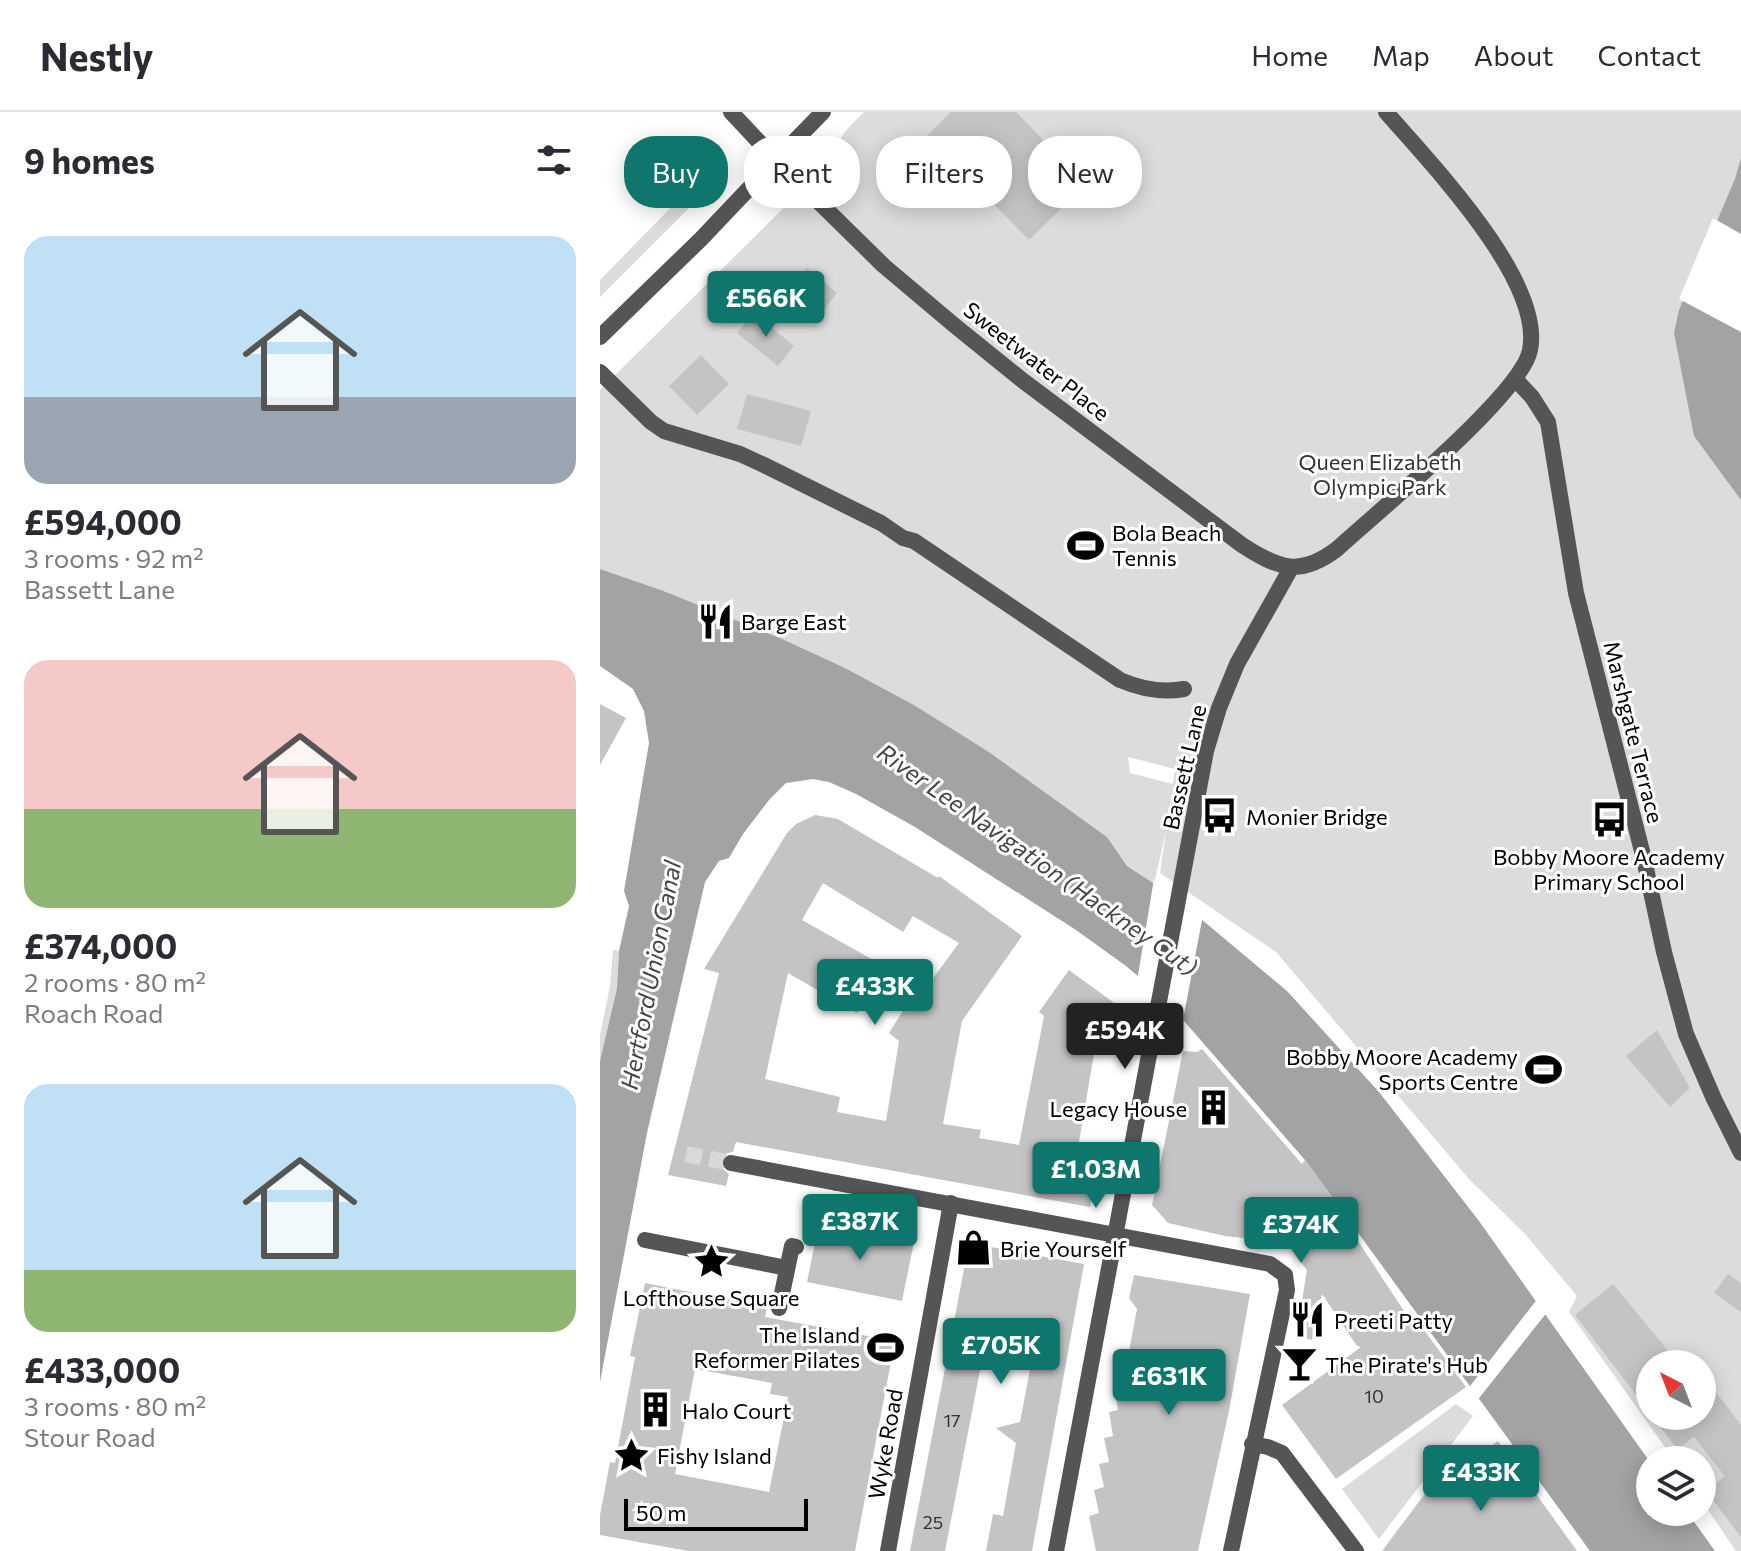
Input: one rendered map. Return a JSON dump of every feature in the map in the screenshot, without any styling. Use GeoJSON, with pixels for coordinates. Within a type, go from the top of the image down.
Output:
{"type":"FeatureCollection","features":[{"type":"Feature","properties":{"kind":"street","name":"Sweetwater Place"},"geometry":{"type":"LineString","coordinates":[[731,112],[754,136]]}},
{"type":"Feature","properties":{"kind":"street"},"geometry":{"type":"LineString","coordinates":[[800,136],[823,112]]}},
{"type":"Feature","properties":{"kind":"street"},"geometry":{"type":"LineString","coordinates":[[1291,568],[1316,563],[1337,549],[1482,416],[1516,380],[1531,348],[1526,312],[1512,275],[1482,224],[1386,112]]}},
{"type":"Feature","properties":{"kind":"street"},"geometry":{"type":"LineString","coordinates":[[600,337],[744,192]]}},
{"type":"Feature","properties":{"kind":"street","name":"Sweetwater Place"},"geometry":{"type":"LineString","coordinates":[[826,208],[901,281],[1022,380],[1242,545],[1270,562],[1291,568]]}},
{"type":"Feature","properties":{"kind":"street"},"geometry":{"type":"LineString","coordinates":[[600,372],[656,426],[764,465],[914,541],[1120,680],[1156,691],[1184,689]]}},
{"type":"Feature","properties":{"kind":"street","name":"Marshgate Terrace"},"geometry":{"type":"LineString","coordinates":[[1516,380],[1532,397],[1548,422],[1576,593],[1686,1034],[1741,1153]]}},
{"type":"Feature","properties":{"kind":"street","name":"Bassett Lane"},"geometry":{"type":"LineString","coordinates":[[1056,1551],[1206,751],[1237,664],[1291,568]]}},
{"type":"Feature","properties":{"kind":"street"},"geometry":{"type":"LineString","coordinates":[[731,1163],[1270,1264],[1285,1275],[1287,1290],[1231,1551]]}},
{"type":"Feature","properties":{"kind":"street","name":"Wyke Road"},"geometry":{"type":"LineString","coordinates":[[888,1551],[951,1203]]}},
{"type":"Feature","properties":{"kind":"street"},"geometry":{"type":"LineString","coordinates":[[645,1240],[787,1268]]}},
{"type":"Feature","properties":{"kind":"street"},"geometry":{"type":"LineString","coordinates":[[779,1308],[792,1246],[796,1247]]}},
{"type":"Feature","properties":{"kind":"street"},"geometry":{"type":"LineString","coordinates":[[1252,1444],[1282,1453],[1356,1551]]}},
{"type":"Feature","properties":{"kind":"green space","name":"Queen Elizabeth Olympic Park"},"geometry":{"type":"Polygon","coordinates":[[[864,112],[1741,112],[1741,1551],[1736,1551],[1716,1522],[1716,1446],[1664,1446],[1653,1430],[1716,1430],[1716,1350],[1636,1350],[1636,1406],[1569,1312],[1577,1296],[1525,1234],[1469,1179],[1276,952],[1160,873],[1166,831],[1154,884],[1127,866],[1107,837],[989,752],[914,705],[845,668],[661,590],[600,569],[600,390],[784,208],[860,208],[860,136],[842,136],[864,112]],[[1128,757],[1130,773],[1173,784],[1175,769],[1128,757]]]}},
{"type":"Feature","properties":{"kind":"green space"},"geometry":{"type":"Polygon","coordinates":[[[670,208],[689,208],[600,297],[600,280],[670,208]]]}},
{"type":"Feature","properties":{"kind":"green space"},"geometry":{"type":"Polygon","coordinates":[[[613,950],[619,951],[617,988],[600,1061],[600,1035],[610,986],[613,950]]]}},
{"type":"Feature","properties":{"kind":"green space"},"geometry":{"type":"Polygon","coordinates":[[[1456,1404],[1473,1416],[1379,1539],[1342,1489],[1456,1404]]]}},
{"type":"Feature","properties":{"kind":"water"},"geometry":{"type":"Polygon","coordinates":[[[1741,158],[1741,500],[1694,436],[1674,333],[1679,310],[1741,158]]]}},
{"type":"Feature","properties":{"kind":"water"},"geometry":{"type":"Polygon","coordinates":[[[600,569],[661,590],[845,668],[914,705],[989,752],[1107,837],[1127,866],[1176,898],[1287,991],[1379,1092],[1479,1221],[1639,1446],[1636,1446],[1636,1526],[1697,1526],[1715,1551],[1590,1551],[1305,1160],[1164,998],[1076,930],[915,827],[856,794],[829,782],[813,779],[786,783],[743,834],[729,858],[719,861],[705,882],[647,1133],[600,1382],[600,1061],[617,988],[619,951],[629,906],[624,891],[649,743],[644,711],[633,689],[600,666],[600,569]]]}},
{"type":"Feature","properties":{"kind":"pier"},"geometry":{"type":"Polygon","coordinates":[[[1713,218],[1741,234],[1741,332],[1679,299],[1713,218]]]}},
{"type":"Feature","properties":{"kind":"pier"},"geometry":{"type":"Polygon","coordinates":[[[1154,879],[1203,915],[1182,1025],[1161,1001],[1137,981],[1154,879]]]}},
{"type":"Feature","properties":{"kind":"pier"},"geometry":{"type":"Polygon","coordinates":[[[1538,1298],[1548,1311],[1476,1402],[1467,1390],[1538,1298]]]}},
{"type":"Feature","properties":{"kind":"building"},"geometry":{"type":"Polygon","coordinates":[[[951,112],[1016,112],[1039,136],[1028,136],[1028,208],[1062,208],[1029,240],[998,208],[1012,208],[1012,136],[927,136],[951,112]]]}},
{"type":"Feature","properties":{"kind":"building"},"geometry":{"type":"Polygon","coordinates":[[[807,268],[837,293],[821,313],[790,289],[807,268]]]}},
{"type":"Feature","properties":{"kind":"building"},"geometry":{"type":"Polygon","coordinates":[[[754,313],[794,346],[778,366],[737,333],[754,313]]]}},
{"type":"Feature","properties":{"kind":"building"},"geometry":{"type":"Polygon","coordinates":[[[701,355],[729,384],[697,415],[669,386],[701,355]]]}},
{"type":"Feature","properties":{"kind":"building"},"geometry":{"type":"Polygon","coordinates":[[[747,394],[811,411],[801,446],[737,429],[747,394]]]}},
{"type":"Feature","properties":{"kind":"building"},"geometry":{"type":"Polygon","coordinates":[[[600,704],[626,718],[600,765],[600,704]]]}},
{"type":"Feature","properties":{"kind":"building"},"geometry":{"type":"Polygon","coordinates":[[[815,815],[838,819],[939,876],[1022,936],[962,1021],[943,1124],[981,1130],[979,1138],[1019,1145],[1044,1016],[1039,1012],[1069,970],[1117,1005],[1110,1050],[1095,1048],[1072,1183],[1100,1158],[1090,1207],[736,1142],[733,1152],[720,1160],[721,1167],[729,1174],[726,1186],[668,1175],[719,973],[704,969],[787,833],[796,824],[815,815]],[[823,883],[802,920],[884,966],[857,1013],[788,973],[765,1079],[840,1097],[837,1112],[886,1121],[899,1041],[889,1033],[909,1001],[914,1004],[959,943],[913,916],[903,932],[823,883]]]}},
{"type":"Feature","properties":{"kind":"building"},"geometry":{"type":"Polygon","coordinates":[[[1657,1030],[1690,1088],[1670,1107],[1626,1056],[1657,1030]]]}},
{"type":"Feature","properties":{"kind":"building"},"geometry":{"type":"Polygon","coordinates":[[[1202,1049],[1302,1164],[1305,1160],[1358,1232],[1354,1235],[1406,1314],[1410,1311],[1466,1387],[1336,1479],[1282,1405],[1361,1347],[1357,1346],[1322,1294],[1314,1340],[1296,1337],[1307,1270],[1285,1242],[1225,1236],[1168,1223],[1152,1205],[1183,1051],[1197,1052],[1202,1049]]]}},
{"type":"Feature","properties":{"kind":"building"},"geometry":{"type":"Polygon","coordinates":[[[819,1223],[914,1242],[902,1301],[807,1282],[819,1223]]]}},
{"type":"Feature","properties":{"kind":"building"},"geometry":{"type":"Polygon","coordinates":[[[969,1243],[1084,1264],[1032,1551],[986,1551],[993,1514],[1003,1516],[1016,1443],[996,1428],[1020,1422],[1031,1364],[983,1355],[945,1551],[910,1551],[969,1243]]]}},
{"type":"Feature","properties":{"kind":"building"},"geometry":{"type":"Polygon","coordinates":[[[1728,1274],[1741,1283],[1741,1312],[1714,1293],[1728,1274]]]}},
{"type":"Feature","properties":{"kind":"building"},"geometry":{"type":"Polygon","coordinates":[[[1134,1275],[1250,1294],[1229,1411],[1198,1551],[1096,1551],[1089,1516],[1099,1513],[1094,1490],[1104,1487],[1099,1464],[1109,1462],[1104,1438],[1113,1436],[1109,1412],[1118,1410],[1114,1386],[1123,1384],[1137,1309],[1129,1298],[1134,1275]]]}},
{"type":"Feature","properties":{"kind":"building"},"geometry":{"type":"Polygon","coordinates":[[[645,1283],[767,1307],[765,1317],[895,1341],[855,1551],[688,1551],[600,1535],[600,1515],[610,1462],[615,1463],[635,1357],[630,1356],[645,1283]],[[695,1369],[675,1474],[769,1492],[788,1397],[770,1394],[772,1383],[695,1369]]]}},
{"type":"Feature","properties":{"kind":"building"},"geometry":{"type":"Polygon","coordinates":[[[1613,1284],[1667,1350],[1636,1350],[1636,1395],[1575,1315],[1613,1284]]]}},
{"type":"Feature","properties":{"kind":"building"},"geometry":{"type":"Polygon","coordinates":[[[1716,1392],[1741,1425],[1741,1537],[1716,1504],[1716,1483],[1725,1476],[1716,1465],[1716,1446],[1701,1446],[1694,1437],[1681,1446],[1675,1446],[1663,1430],[1716,1430],[1716,1392]]]}},
{"type":"Feature","properties":{"kind":"building"},"geometry":{"type":"Polygon","coordinates":[[[1498,1441],[1577,1551],[1382,1551],[1427,1491],[1498,1441]]]}},
{"type":"Feature","properties":{"kind":"tunnel"},"geometry":{"type":"LineString","coordinates":[[686,1154],[731,1163]]}},
{"type":"Feature","properties":{"kind":"place","name":"Bola Beach Tennis"},"geometry":{"type":"Point","coordinates":[1086,545]}},
{"type":"Feature","properties":{"kind":"place","name":"Barge East"},"geometry":{"type":"Point","coordinates":[715,621]}},
{"type":"Feature","properties":{"kind":"place","name":"Monier Bridge"},"geometry":{"type":"Point","coordinates":[1220,816]}},
{"type":"Feature","properties":{"kind":"place","name":"Bobby Moore Academy Primary School"},"geometry":{"type":"Point","coordinates":[1609,820]}},
{"type":"Feature","properties":{"kind":"place","name":"Bobby Moore Academy Sports Centre"},"geometry":{"type":"Point","coordinates":[1544,1069]}},
{"type":"Feature","properties":{"kind":"place","name":"Legacy House"},"geometry":{"type":"Point","coordinates":[1213,1108]}},
{"type":"Feature","properties":{"kind":"place","name":"Brie Yourself"},"geometry":{"type":"Point","coordinates":[974,1248]}},
{"type":"Feature","properties":{"kind":"place","name":"Lofthouse Square"},"geometry":{"type":"Point","coordinates":[711,1261]}},
{"type":"Feature","properties":{"kind":"place","name":"Preeti Patty"},"geometry":{"type":"Point","coordinates":[1308,1320]}},
{"type":"Feature","properties":{"kind":"place","name":"The Island Reformer Pilates"},"geometry":{"type":"Point","coordinates":[886,1347]}},
{"type":"Feature","properties":{"kind":"place","name":"The Pirate's Hub"},"geometry":{"type":"Point","coordinates":[1299,1364]}},
{"type":"Feature","properties":{"kind":"place","name":"Halo Court"},"geometry":{"type":"Point","coordinates":[656,1410]}},
{"type":"Feature","properties":{"kind":"place","name":"Fishy Island"},"geometry":{"type":"Point","coordinates":[631,1455]}},
{"type":"Feature","properties":{"kind":"water label","name":"River Lee Navigation (Hackney Cut)"},"geometry":{"type":"Point","coordinates":[1038,859]}},
{"type":"Feature","properties":{"kind":"water label","name":"Hertford Union Canal"},"geometry":{"type":"Point","coordinates":[650,975]}}]}
